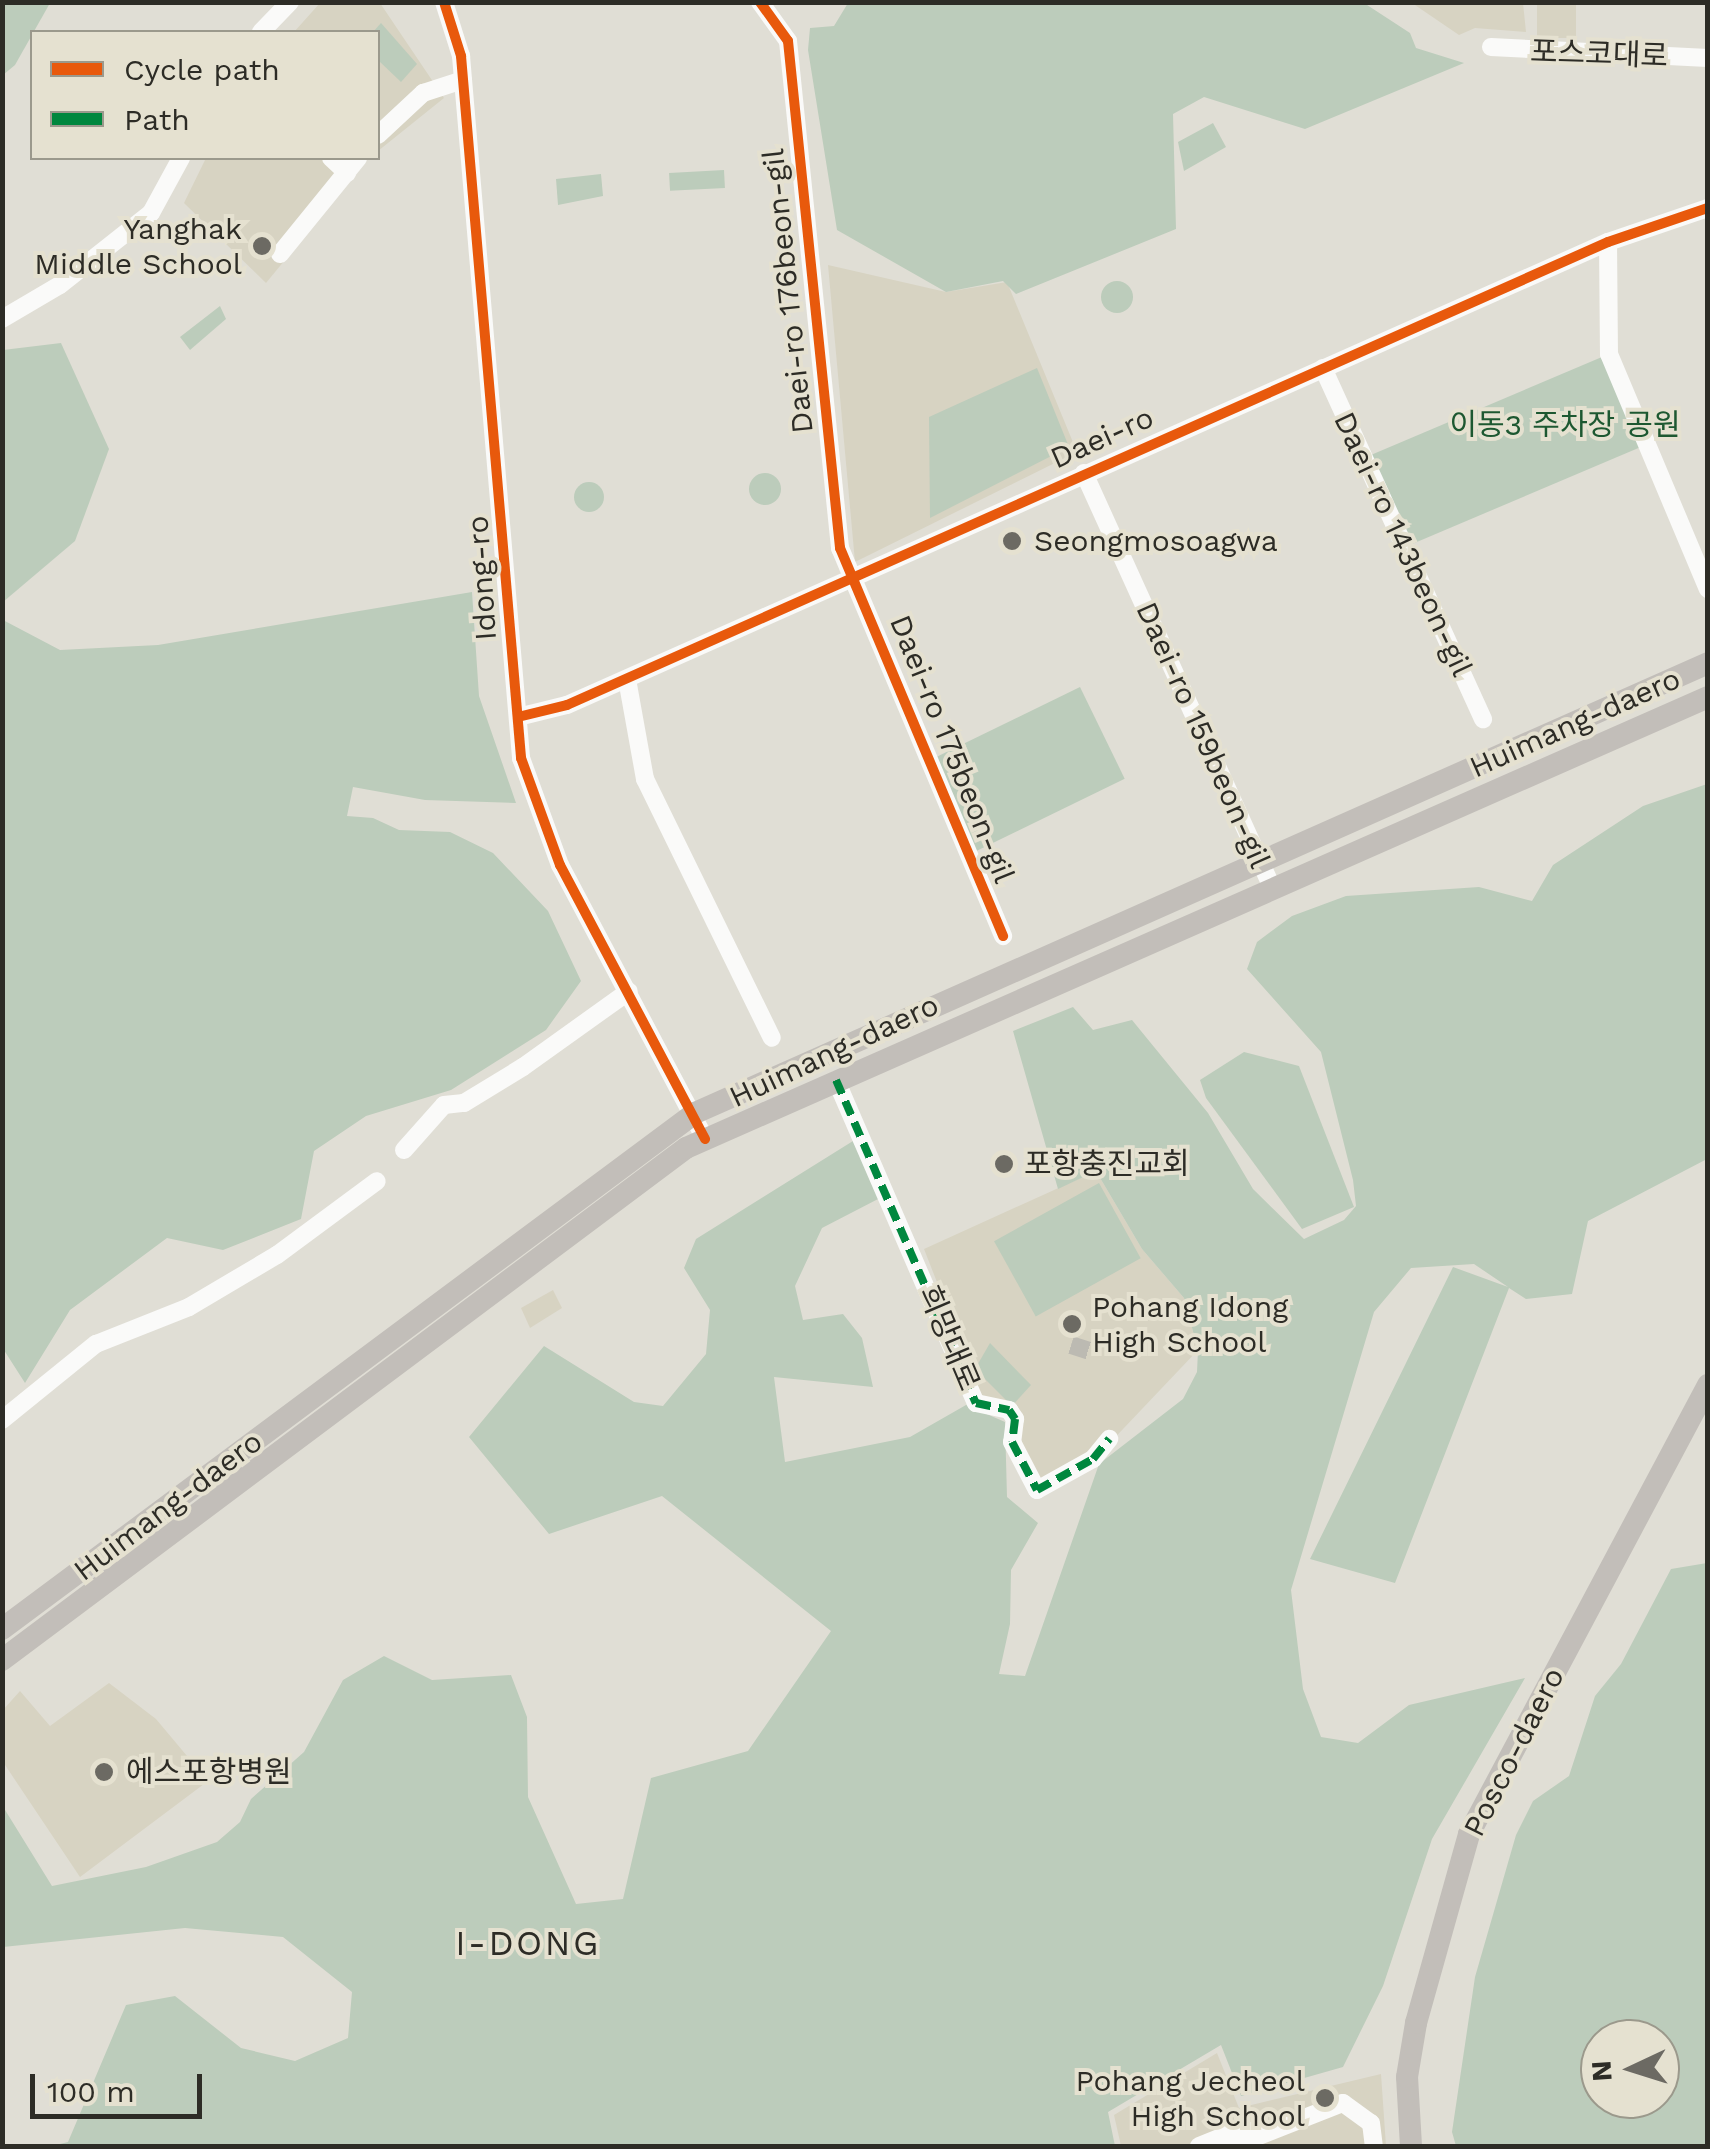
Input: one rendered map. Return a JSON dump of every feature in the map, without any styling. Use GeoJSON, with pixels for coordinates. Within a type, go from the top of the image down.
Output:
{"type":"FeatureCollection","features":[{"type":"Feature","properties":{"kind":"main road","name":"Huimang-daero"},"geometry":{"type":"LineString","coordinates":[[2,1628],[695,1114],[1708,663]]}},
{"type":"Feature","properties":{"kind":"main road","name":"Huimang-daero"},"geometry":{"type":"LineString","coordinates":[[2,1660],[272,1453],[705,1139],[1708,697]]}},
{"type":"Feature","properties":{"kind":"main road"},"geometry":{"type":"LineString","coordinates":[[1338,828],[1347,853]]}},
{"type":"Feature","properties":{"kind":"main road"},"geometry":{"type":"LineString","coordinates":[[1203,886],[1214,914]]}},
{"type":"Feature","properties":{"kind":"main road","name":"Posco-daero"},"geometry":{"type":"LineString","coordinates":[[1411,2146],[1407,2078],[1416,2023],[1460,1858],[1708,1385]]}},
{"type":"Feature","properties":{"kind":"street"},"geometry":{"type":"LineString","coordinates":[[263,30],[290,2]]}},
{"type":"Feature","properties":{"kind":"street","name":"Idong-ro"},"geometry":{"type":"LineString","coordinates":[[444,2],[464,80],[521,758],[542,820],[705,1139]]}},
{"type":"Feature","properties":{"kind":"street","name":"Daei-ro 176beon-gil"},"geometry":{"type":"LineString","coordinates":[[760,2],[788,42],[840,548],[854,581]]}},
{"type":"Feature","properties":{"kind":"street","name":"포스코대로"},"geometry":{"type":"LineString","coordinates":[[1490,47],[1708,58]]}},
{"type":"Feature","properties":{"kind":"street"},"geometry":{"type":"LineString","coordinates":[[380,133],[423,93],[464,80]]}},
{"type":"Feature","properties":{"kind":"street"},"geometry":{"type":"LineString","coordinates":[[2,319],[70,278],[151,214],[180,160]]}},
{"type":"Feature","properties":{"kind":"street"},"geometry":{"type":"LineString","coordinates":[[333,160],[346,174]]}},
{"type":"Feature","properties":{"kind":"street"},"geometry":{"type":"LineString","coordinates":[[280,254],[356,160]]}},
{"type":"Feature","properties":{"kind":"street","name":"Daei-ro"},"geometry":{"type":"LineString","coordinates":[[518,716],[558,708],[628,679],[854,581],[1084,472],[1608,242],[1708,208]]}},
{"type":"Feature","properties":{"kind":"street"},"geometry":{"type":"LineString","coordinates":[[1608,242],[1609,354],[1708,589]]}},
{"type":"Feature","properties":{"kind":"street","name":"Daei-ro 143beon-gil"},"geometry":{"type":"LineString","coordinates":[[1322,368],[1484,720]]}},
{"type":"Feature","properties":{"kind":"street","name":"Daei-ro 159beon-gil"},"geometry":{"type":"LineString","coordinates":[[1084,472],[1272,888]]}},
{"type":"Feature","properties":{"kind":"street","name":"Daei-ro 175beon-gil"},"geometry":{"type":"LineString","coordinates":[[854,581],[1003,936]]}},
{"type":"Feature","properties":{"kind":"street"},"geometry":{"type":"LineString","coordinates":[[628,679],[645,779],[772,1038]]}},
{"type":"Feature","properties":{"kind":"street"},"geometry":{"type":"LineString","coordinates":[[404,1150],[444,1105],[464,1103],[524,1067],[629,991]]}},
{"type":"Feature","properties":{"kind":"street","name":"희망대로"},"geometry":{"type":"LineString","coordinates":[[836,1080],[976,1403],[1009,1410],[1016,1428],[1012,1442],[1037,1490],[1093,1459],[1109,1439]]}},
{"type":"Feature","properties":{"kind":"street"},"geometry":{"type":"LineString","coordinates":[[2,1420],[96,1344],[188,1307],[277,1255],[377,1181]]}},
{"type":"Feature","properties":{"kind":"street"},"geometry":{"type":"LineString","coordinates":[[1233,2146],[1343,2103],[1371,2124],[1374,2146]]}},
{"type":"Feature","properties":{"kind":"street"},"geometry":{"type":"LineString","coordinates":[[1199,2146],[1236,2131],[1268,2131]]}},
{"type":"Feature","properties":{"kind":"shaded area"},"geometry":{"type":"Polygon","coordinates":[[[320,3],[380,3],[444,98],[380,149],[380,30],[296,30],[320,3]]]}},
{"type":"Feature","properties":{"kind":"shaded area"},"geometry":{"type":"Polygon","coordinates":[[[1412,3],[1523,3],[1526,32],[1475,28],[1459,35],[1412,3]]]}},
{"type":"Feature","properties":{"kind":"shaded area"},"geometry":{"type":"Polygon","coordinates":[[[1537,3],[1576,3],[1576,38],[1537,38],[1537,3]]]}},
{"type":"Feature","properties":{"kind":"shaded area","name":"Yanghak Middle School"},"geometry":{"type":"Polygon","coordinates":[[[205,160],[367,160],[266,283],[184,203],[205,160]]]}},
{"type":"Feature","properties":{"kind":"shaded area"},"geometry":{"type":"Polygon","coordinates":[[[828,265],[946,292],[1007,282],[1077,452],[855,562],[828,265]]]}},
{"type":"Feature","properties":{"kind":"shaded area","name":"Pohang Idong High School"},"geometry":{"type":"Polygon","coordinates":[[[1096,1171],[1142,1249],[1184,1298],[1198,1350],[1105,1448],[1039,1484],[1019,1441],[1022,1414],[982,1397],[924,1249],[1096,1171]]]}},
{"type":"Feature","properties":{"kind":"shaded area"},"geometry":{"type":"Polygon","coordinates":[[[553,1290],[562,1308],[530,1328],[521,1308],[553,1290]]]}},
{"type":"Feature","properties":{"kind":"shaded area","name":"에스포항병원"},"geometry":{"type":"Polygon","coordinates":[[[109,1683],[156,1719],[208,1781],[80,1877],[3,1762],[3,1710],[20,1691],[50,1726],[109,1683]]]}},
{"type":"Feature","properties":{"kind":"shaded area","name":"Pohang Jecheol High School"},"geometry":{"type":"Polygon","coordinates":[[[1217,2053],[1239,2108],[1381,2074],[1386,2146],[1121,2146],[1114,2115],[1217,2053]]]}},
{"type":"Feature","properties":{"kind":"green space"},"geometry":{"type":"Polygon","coordinates":[[[3,2],[50,3],[35,30],[30,30],[30,38],[15,65],[3,75],[3,2]]]}},
{"type":"Feature","properties":{"kind":"green space"},"geometry":{"type":"Polygon","coordinates":[[[848,3],[1364,3],[1410,33],[1416,48],[1464,63],[1305,129],[1204,97],[1173,114],[1176,229],[1016,294],[1003,281],[946,292],[837,230],[808,50],[810,28],[834,26],[848,3]]]}},
{"type":"Feature","properties":{"kind":"green space"},"geometry":{"type":"Polygon","coordinates":[[[381,23],[417,64],[401,82],[380,62],[380,30],[375,30],[381,23]]]}},
{"type":"Feature","properties":{"kind":"green space"},"geometry":{"type":"Polygon","coordinates":[[[1213,123],[1226,147],[1184,171],[1178,142],[1213,123]]]}},
{"type":"Feature","properties":{"kind":"green space"},"geometry":{"type":"Polygon","coordinates":[[[724,170],[725,188],[670,191],[669,173],[724,170]]]}},
{"type":"Feature","properties":{"kind":"green space"},"geometry":{"type":"Polygon","coordinates":[[[601,174],[603,196],[558,205],[556,179],[601,174]]]}},
{"type":"Feature","properties":{"kind":"green space"},"geometry":{"type":"Polygon","coordinates":[[[1117,281],[1128,286],[1133,297],[1128,308],[1117,313],[1106,308],[1101,297],[1106,286],[1117,281]]]}},
{"type":"Feature","properties":{"kind":"green space"},"geometry":{"type":"Polygon","coordinates":[[[220,306],[226,319],[190,350],[180,337],[220,306]]]}},
{"type":"Feature","properties":{"kind":"green space"},"geometry":{"type":"Polygon","coordinates":[[[61,343],[109,449],[75,541],[3,602],[3,350],[61,343]]]}},
{"type":"Feature","properties":{"kind":"green space","name":"이동3 주차장 공원"},"geometry":{"type":"Polygon","coordinates":[[[1609,354],[1647,444],[1402,549],[1363,458],[1609,354]]]}},
{"type":"Feature","properties":{"kind":"green space"},"geometry":{"type":"Polygon","coordinates":[[[1037,368],[1069,447],[930,518],[929,417],[1037,368]]]}},
{"type":"Feature","properties":{"kind":"green space"},"geometry":{"type":"Polygon","coordinates":[[[765,473],[776,478],[781,489],[776,500],[765,505],[754,500],[749,489],[754,478],[765,473]]]}},
{"type":"Feature","properties":{"kind":"green space"},"geometry":{"type":"Polygon","coordinates":[[[589,482],[603,491],[604,497],[595,511],[589,512],[575,503],[574,497],[583,483],[589,482]]]}},
{"type":"Feature","properties":{"kind":"green space"},"geometry":{"type":"Polygon","coordinates":[[[472,592],[479,696],[516,803],[425,800],[353,787],[347,816],[373,818],[399,830],[450,832],[493,853],[548,911],[581,981],[546,1030],[451,1090],[366,1116],[314,1151],[301,1219],[223,1250],[167,1238],[70,1310],[25,1383],[2,1347],[3,620],[60,650],[158,645],[472,592]]]}},
{"type":"Feature","properties":{"kind":"green space"},"geometry":{"type":"Polygon","coordinates":[[[1080,687],[1125,779],[973,853],[928,761],[1080,687]]]}},
{"type":"Feature","properties":{"kind":"green space"},"geometry":{"type":"Polygon","coordinates":[[[1707,784],[1707,1159],[1588,1221],[1572,1294],[1526,1299],[1509,1288],[1395,1583],[1310,1559],[1453,1267],[1508,1287],[1474,1264],[1411,1268],[1374,1312],[1291,1590],[1303,1689],[1321,1737],[1358,1743],[1409,1705],[1525,1678],[1432,1839],[1383,1986],[1343,2067],[1241,2096],[1221,2045],[1108,2112],[1115,2146],[52,2146],[68,2142],[126,2005],[175,1996],[241,2048],[295,2061],[348,2038],[352,1992],[283,1937],[185,1928],[3,1947],[2,1805],[52,1886],[146,1867],[217,1842],[240,1822],[251,1799],[304,1752],[343,1680],[384,1656],[432,1680],[511,1675],[527,1717],[528,1797],[576,1904],[623,1899],[651,1778],[748,1751],[831,1631],[662,1496],[549,1534],[469,1437],[544,1346],[634,1402],[663,1406],[706,1354],[710,1310],[684,1268],[696,1239],[853,1141],[880,1198],[822,1228],[795,1286],[803,1320],[843,1314],[862,1338],[873,1387],[774,1377],[785,1462],[910,1437],[966,1405],[1005,1422],[1007,1497],[1038,1523],[1011,1570],[1010,1624],[999,1674],[1025,1676],[1099,1464],[1183,1399],[1197,1372],[1198,1350],[1184,1298],[1142,1249],[1096,1171],[1058,1189],[1013,1031],[1073,1007],[1093,1030],[1132,1020],[1208,1113],[1253,1189],[1304,1239],[1344,1220],[1356,1206],[1353,1180],[1321,1052],[1247,969],[1257,942],[1292,916],[1346,896],[1479,887],[1532,901],[1553,865],[1643,806],[1707,784]]]}},
{"type":"Feature","properties":{"kind":"green space"},"geometry":{"type":"Polygon","coordinates":[[[1244,1052],[1299,1066],[1354,1207],[1302,1229],[1206,1098],[1200,1080],[1244,1052]]]}},
{"type":"Feature","properties":{"kind":"green space"},"geometry":{"type":"Polygon","coordinates":[[[1099,1183],[1141,1258],[1036,1316],[994,1241],[1099,1183]]]}},
{"type":"Feature","properties":{"kind":"green space"},"geometry":{"type":"Polygon","coordinates":[[[990,1343],[1031,1385],[1012,1406],[975,1369],[990,1343]]]}},
{"type":"Feature","properties":{"kind":"green space"},"geometry":{"type":"Polygon","coordinates":[[[1707,1563],[1707,2146],[1456,2146],[1452,2132],[1475,1977],[1516,1835],[1533,1801],[1569,1776],[1595,1696],[1621,1664],[1671,1569],[1707,1563]]]}},
{"type":"Feature","properties":{"kind":"tunnel"},"geometry":{"type":"LineString","coordinates":[[1071,1345],[1092,1352]]}},
{"type":"Feature","properties":{"kind":"marked path"},"geometry":{"type":"LineString","coordinates":[[836,1080],[976,1403],[1009,1410],[1015,1419],[1012,1442],[1037,1490],[1093,1459],[1109,1439]]}},
{"type":"Feature","properties":{"kind":"cycle path"},"geometry":{"type":"LineString","coordinates":[[444,2],[461,56],[521,758],[560,865],[705,1139]]}},
{"type":"Feature","properties":{"kind":"cycle path"},"geometry":{"type":"LineString","coordinates":[[760,2],[788,41],[840,548],[1003,936]]}},
{"type":"Feature","properties":{"kind":"cycle path"},"geometry":{"type":"LineString","coordinates":[[518,717],[567,705],[1608,242],[1708,208]]}},
{"type":"Feature","properties":{"kind":"place","name":"Yanghak Middle School"},"geometry":{"type":"Point","coordinates":[262,246]}},
{"type":"Feature","properties":{"kind":"place","name":"Seongmosoagwa"},"geometry":{"type":"Point","coordinates":[1012,541]}},
{"type":"Feature","properties":{"kind":"place","name":"포항충진교회"},"geometry":{"type":"Point","coordinates":[1004,1164]}},
{"type":"Feature","properties":{"kind":"place","name":"Pohang Idong High School"},"geometry":{"type":"Point","coordinates":[1072,1324]}},
{"type":"Feature","properties":{"kind":"place","name":"에스포항병원"},"geometry":{"type":"Point","coordinates":[104,1772]}},
{"type":"Feature","properties":{"kind":"place","name":"Pohang Jecheol High School"},"geometry":{"type":"Point","coordinates":[1325,2098]}},
{"type":"Feature","properties":{"kind":"district","name":"I-DONG"},"geometry":{"type":"Point","coordinates":[528,1943]}}]}
